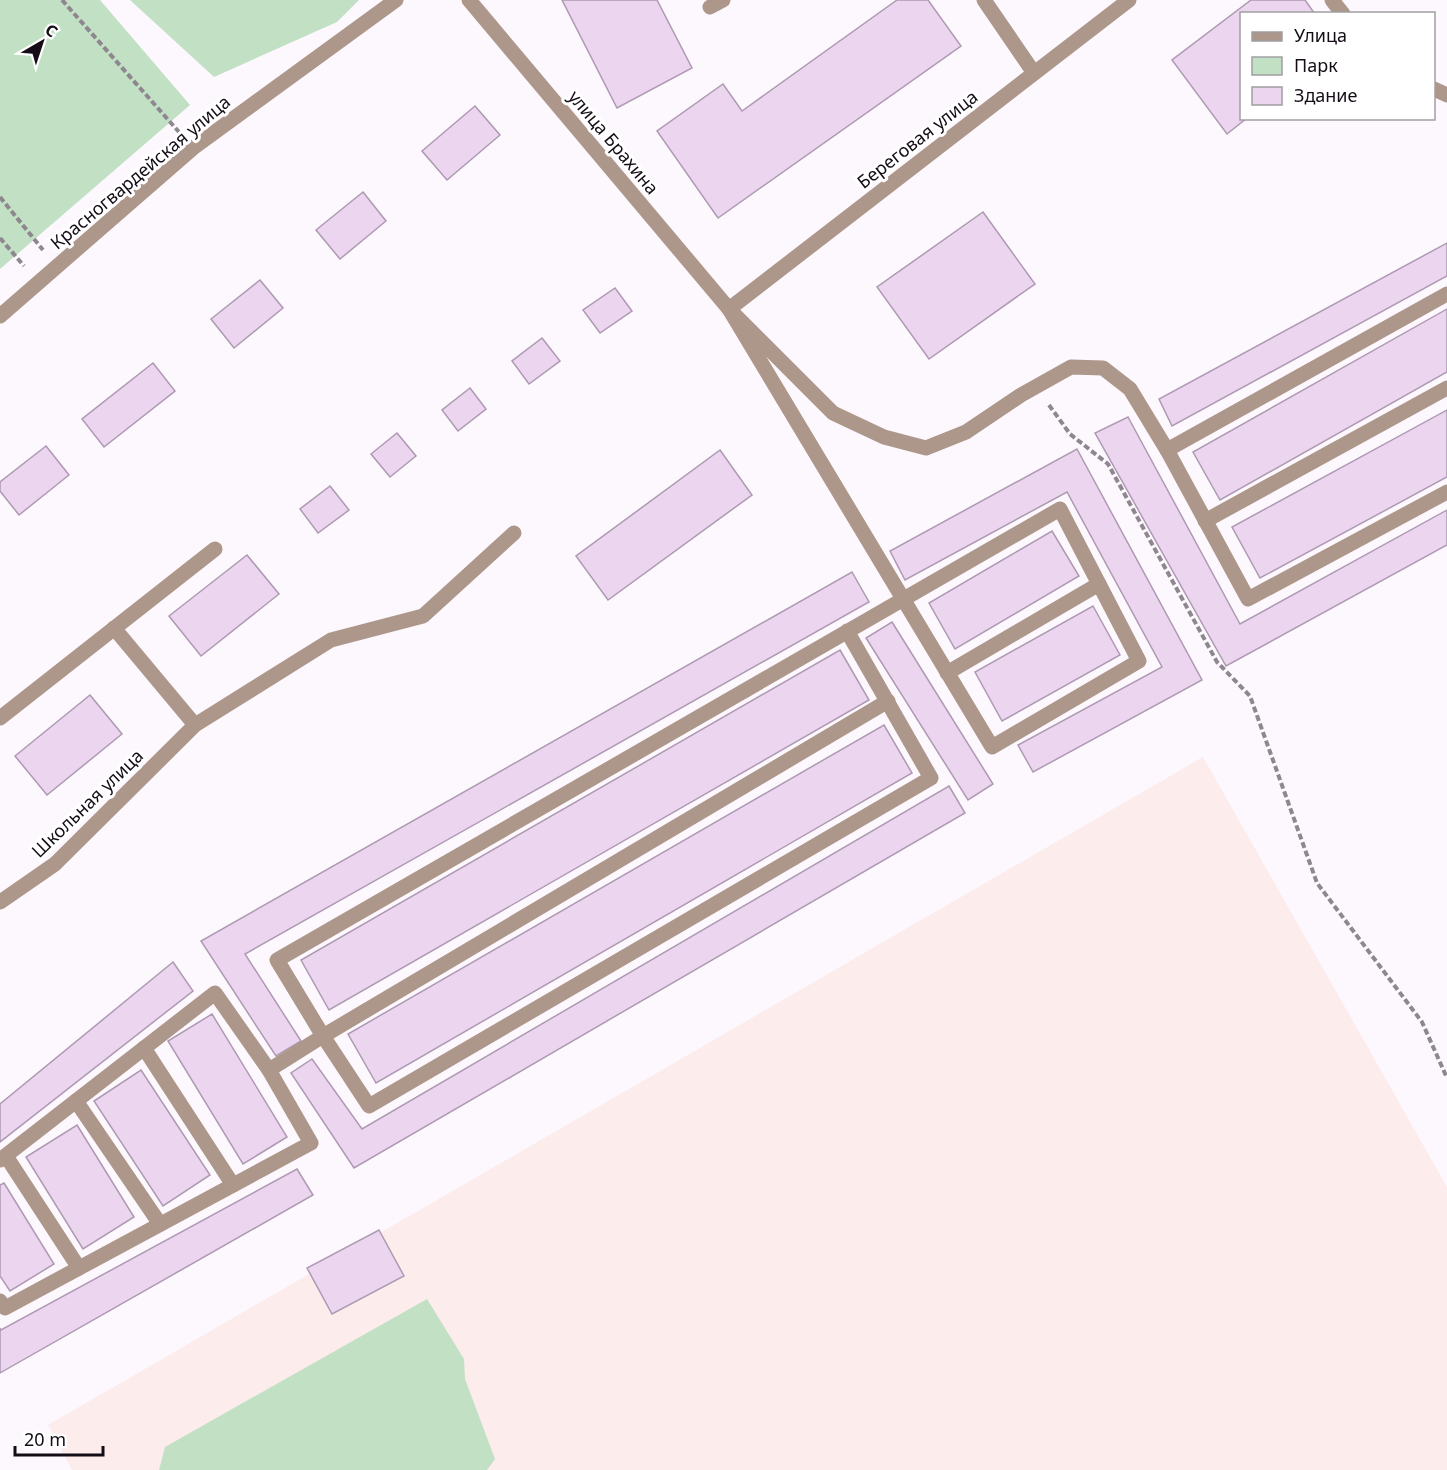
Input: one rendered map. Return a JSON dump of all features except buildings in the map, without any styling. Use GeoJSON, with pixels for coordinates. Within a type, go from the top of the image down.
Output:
{"type":"FeatureCollection","features":[{"type":"Feature","properties":{"kind":"street","name":"Красногвардейская улица"},"geometry":{"type":"LineString","coordinates":[[0,316],[193,148],[396,0]]}},
{"type":"Feature","properties":{"kind":"street","name":"улица Брахина"},"geometry":{"type":"LineString","coordinates":[[469,0],[729,309]]}},
{"type":"Feature","properties":{"kind":"street"},"geometry":{"type":"LineString","coordinates":[[984,0],[1034,74]]}},
{"type":"Feature","properties":{"kind":"street","name":"Береговая улица"},"geometry":{"type":"LineString","coordinates":[[729,309],[1129,0]]}},
{"type":"Feature","properties":{"kind":"street"},"geometry":{"type":"LineString","coordinates":[[1332,0],[1341,12]]}},
{"type":"Feature","properties":{"kind":"street"},"geometry":{"type":"LineString","coordinates":[[1167,450],[1447,294]]}},
{"type":"Feature","properties":{"kind":"street"},"geometry":{"type":"LineString","coordinates":[[729,309],[833,413],[884,437],[926,448],[966,432],[1071,367],[1104,368],[1130,389],[1167,450],[1248,599],[1447,492]]}},
{"type":"Feature","properties":{"kind":"street"},"geometry":{"type":"LineString","coordinates":[[729,309],[903,599],[947,673],[993,747],[1139,661],[1060,509],[903,599],[277,960],[369,1106],[931,778],[848,631]]}},
{"type":"Feature","properties":{"kind":"street"},"geometry":{"type":"LineString","coordinates":[[1205,521],[1447,388]]}},
{"type":"Feature","properties":{"kind":"street","name":"Школьная улица"},"geometry":{"type":"LineString","coordinates":[[0,902],[55,864],[195,725],[331,640],[423,616],[514,533]]}},
{"type":"Feature","properties":{"kind":"street"},"geometry":{"type":"LineString","coordinates":[[0,718],[215,549]]}},
{"type":"Feature","properties":{"kind":"street"},"geometry":{"type":"LineString","coordinates":[[947,673],[1099,584]]}},
{"type":"Feature","properties":{"kind":"street"},"geometry":{"type":"LineString","coordinates":[[114,628],[195,725]]}},
{"type":"Feature","properties":{"kind":"street"},"geometry":{"type":"LineString","coordinates":[[268,1070],[888,701]]}},
{"type":"Feature","properties":{"kind":"street"},"geometry":{"type":"LineString","coordinates":[[0,1301],[4,1308],[79,1268],[233,1185],[310,1143],[268,1070],[215,993],[3,1158],[79,1268]]}},
{"type":"Feature","properties":{"kind":"street"},"geometry":{"type":"LineString","coordinates":[[144,1048],[233,1185]]}},
{"type":"Feature","properties":{"kind":"street"},"geometry":{"type":"LineString","coordinates":[[76,1101],[160,1224]]}},
{"type":"Feature","properties":{"kind":"path"},"geometry":{"type":"LineString","coordinates":[[62,0],[193,148]]}},
{"type":"Feature","properties":{"kind":"path"},"geometry":{"type":"LineString","coordinates":[[0,197],[56,267]]}},
{"type":"Feature","properties":{"kind":"path"},"geometry":{"type":"LineString","coordinates":[[0,238],[38,283]]}},
{"type":"Feature","properties":{"kind":"path"},"geometry":{"type":"LineString","coordinates":[[1036,387],[1070,434],[1108,464],[1218,662],[1250,696],[1317,883],[1422,1022],[1447,1078]]}},
{"type":"Feature","properties":{"kind":"shaded area"},"geometry":{"type":"Polygon","coordinates":[[[1203,757],[1447,1187],[1447,1470],[72,1470],[48,1425],[1203,757]]]}},
{"type":"Feature","properties":{"kind":"green space"},"geometry":{"type":"Polygon","coordinates":[[[0,0],[100,0],[190,105],[0,269],[0,0]]]}},
{"type":"Feature","properties":{"kind":"green space"},"geometry":{"type":"Polygon","coordinates":[[[130,0],[359,0],[337,22],[214,77],[130,0]]]}},
{"type":"Feature","properties":{"kind":"green space"},"geometry":{"type":"Polygon","coordinates":[[[427,1299],[464,1359],[465,1379],[495,1459],[487,1470],[159,1470],[165,1447],[427,1299]]]}}]}
